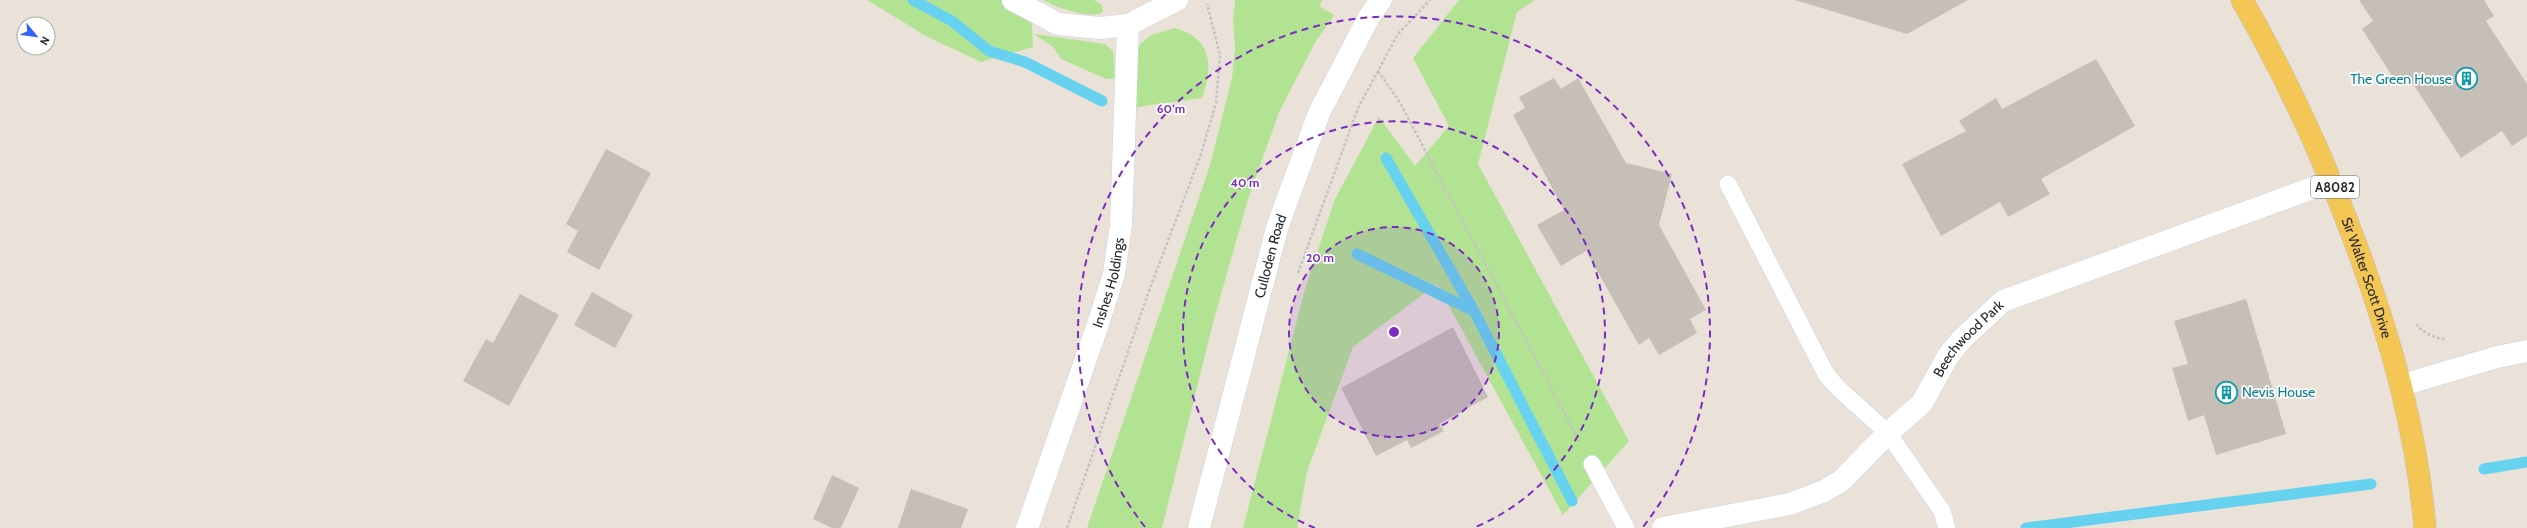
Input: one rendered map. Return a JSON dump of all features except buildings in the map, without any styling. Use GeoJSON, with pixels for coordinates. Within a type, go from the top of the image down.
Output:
{"type":"FeatureCollection","features":[{"type":"Feature","properties":{"kind":"main road","name":"Sir Walter Scott Drive"},"geometry":{"type":"LineString","coordinates":[[2242,0],[2277,60],[2332,181],[2379,308],[2402,385],[2423,496],[2425,528]]}},
{"type":"Feature","properties":{"kind":"street"},"geometry":{"type":"LineString","coordinates":[[1013,0],[1058,24],[1100,28],[1128,25],[1177,0]]}},
{"type":"Feature","properties":{"kind":"street","name":"Culloden Road"},"geometry":{"type":"LineString","coordinates":[[1199,528],[1277,228],[1320,113],[1369,17],[1381,0]]}},
{"type":"Feature","properties":{"kind":"street","name":"Inshes Holdings"},"geometry":{"type":"LineString","coordinates":[[1027,528],[1114,274],[1121,225],[1128,25]]}},
{"type":"Feature","properties":{"kind":"street","name":"Beechwood Park"},"geometry":{"type":"LineString","coordinates":[[1663,528],[1790,504],[1824,491],[1841,481],[1888,433],[1922,403],[1948,356],[1962,339],[2003,301],[2332,181]]}},
{"type":"Feature","properties":{"kind":"street"},"geometry":{"type":"LineString","coordinates":[[2402,385],[2497,357],[2527,351]]}},
{"type":"Feature","properties":{"kind":"lane"},"geometry":{"type":"LineString","coordinates":[[1728,184],[1826,374],[1838,388],[1888,433],[1942,511],[1947,528]]}},
{"type":"Feature","properties":{"kind":"lane"},"geometry":{"type":"LineString","coordinates":[[1592,464],[1626,528]]}},
{"type":"Feature","properties":{"kind":"path"},"geometry":{"type":"LineString","coordinates":[[1067,528],[1150,288],[1201,154],[1216,103],[1220,55],[1206,0]]}},
{"type":"Feature","properties":{"kind":"path"},"geometry":{"type":"LineString","coordinates":[[1296,279],[1358,108],[1398,34],[1430,0]]}},
{"type":"Feature","properties":{"kind":"path"},"geometry":{"type":"LineString","coordinates":[[1378,71],[1399,101],[1592,464]]}},
{"type":"Feature","properties":{"kind":"path"},"geometry":{"type":"LineString","coordinates":[[2413,320],[2420,330],[2441,339],[2448,339]]}},
{"type":"Feature","properties":{"kind":"green space"},"geometry":{"type":"Polygon","coordinates":[[[867,0],[1031,0],[1033,47],[981,62],[926,36],[867,0]]]}},
{"type":"Feature","properties":{"kind":"green space"},"geometry":{"type":"Polygon","coordinates":[[[1043,0],[1094,0],[1102,5],[1103,12],[1097,14],[1081,14],[1043,0]]]}},
{"type":"Feature","properties":{"kind":"green space"},"geometry":{"type":"Polygon","coordinates":[[[1235,0],[1323,0],[1319,6],[1334,15],[1315,43],[1280,110],[1249,196],[1214,319],[1162,528],[1087,528],[1210,165],[1232,78],[1235,48],[1233,20],[1235,0]]]}},
{"type":"Feature","properties":{"kind":"green space"},"geometry":{"type":"Polygon","coordinates":[[[1459,0],[1535,0],[1517,12],[1478,164],[1629,441],[1563,515],[1437,284],[1353,347],[1307,472],[1297,528],[1243,528],[1305,289],[1335,199],[1379,117],[1415,166],[1449,126],[1413,58],[1459,0]]]}},
{"type":"Feature","properties":{"kind":"green space"},"geometry":{"type":"Polygon","coordinates":[[[1175,28],[1188,33],[1197,39],[1207,55],[1208,75],[1202,98],[1130,108],[1138,46],[1151,35],[1175,28]]]}},
{"type":"Feature","properties":{"kind":"green space"},"geometry":{"type":"Polygon","coordinates":[[[1034,34],[1105,44],[1113,51],[1115,78],[1106,79],[1061,59],[1053,47],[1034,34]]]}},
{"type":"Feature","properties":{"kind":"waterway"},"geometry":{"type":"LineString","coordinates":[[913,0],[952,21],[989,51],[1025,62],[1102,101]]}},
{"type":"Feature","properties":{"kind":"waterway"},"geometry":{"type":"LineString","coordinates":[[1386,158],[1474,311]]}},
{"type":"Feature","properties":{"kind":"waterway"},"geometry":{"type":"LineString","coordinates":[[1357,254],[1474,311],[1572,501]]}},
{"type":"Feature","properties":{"kind":"waterway"},"geometry":{"type":"LineString","coordinates":[[2484,469],[2527,462]]}},
{"type":"Feature","properties":{"kind":"waterway"},"geometry":{"type":"LineString","coordinates":[[2026,528],[2371,484]]}},
{"type":"Feature","properties":{"kind":"place","name":"The Green House"},"geometry":{"type":"Point","coordinates":[2467,79]}},
{"type":"Feature","properties":{"kind":"place","name":"Nevis House"},"geometry":{"type":"Point","coordinates":[2227,392]}}]}
